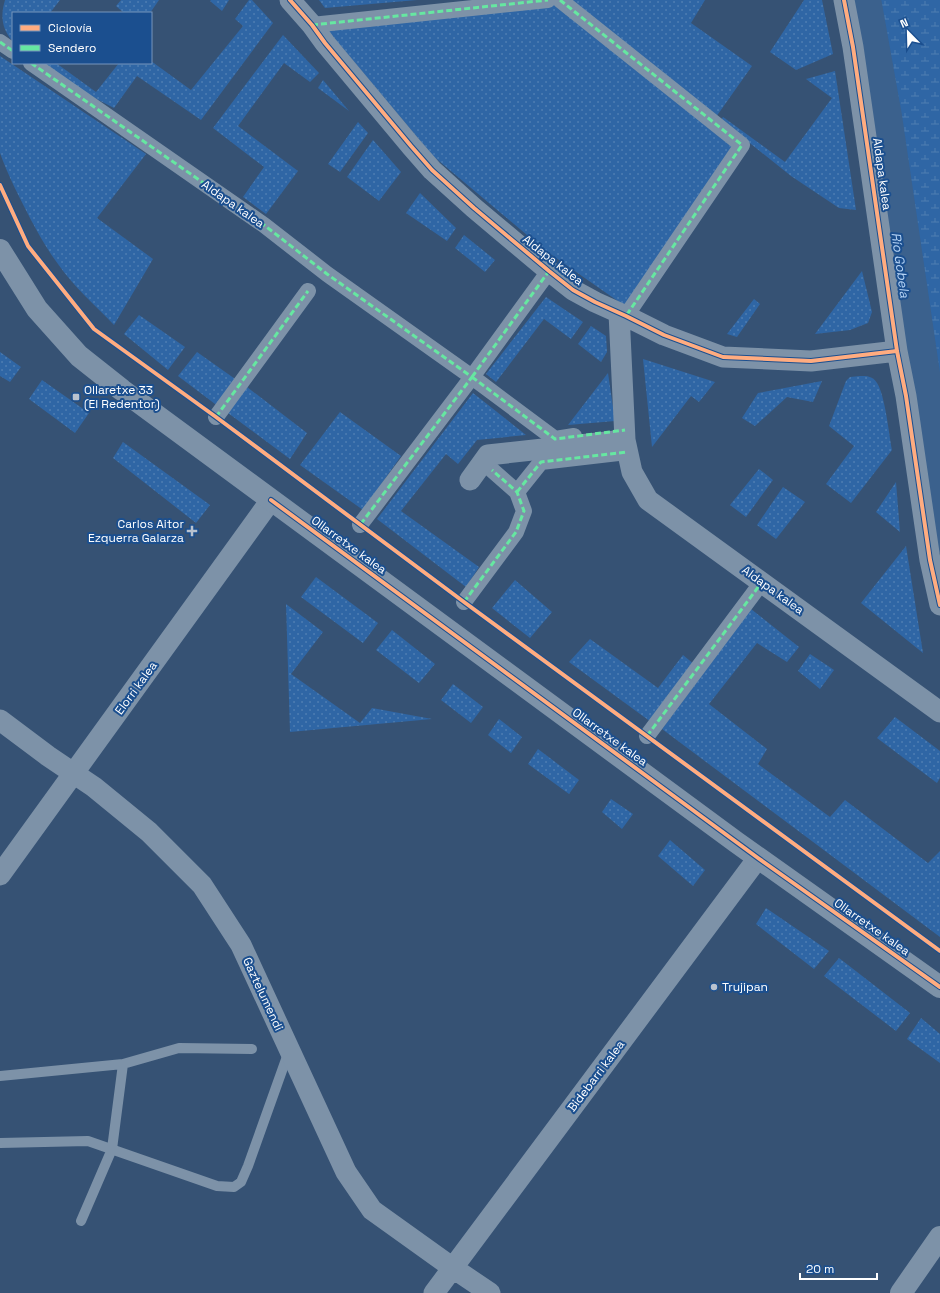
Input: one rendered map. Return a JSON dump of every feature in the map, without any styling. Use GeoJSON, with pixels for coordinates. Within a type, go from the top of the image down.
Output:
{"type":"FeatureCollection","features":[{"type":"Feature","properties":{"kind":"street","name":"Aldapa kalea"},"geometry":{"type":"LineString","coordinates":[[290,0],[432,170],[474,208],[573,290],[594,302],[664,335],[723,357],[811,361],[898,351]]}},
{"type":"Feature","properties":{"kind":"street"},"geometry":{"type":"LineString","coordinates":[[312,25],[548,0]]}},
{"type":"Feature","properties":{"kind":"street"},"geometry":{"type":"LineString","coordinates":[[560,0],[742,145],[623,315]]}},
{"type":"Feature","properties":{"kind":"street","name":"Aldapa kalea"},"geometry":{"type":"LineString","coordinates":[[844,0],[854,47],[930,560],[940,605]]}},
{"type":"Feature","properties":{"kind":"street"},"geometry":{"type":"LineString","coordinates":[[0,42],[12,50]]}},
{"type":"Feature","properties":{"kind":"street","name":"Aldapa kalea"},"geometry":{"type":"LineString","coordinates":[[32,64],[264,225],[327,274],[472,377],[555,439],[626,441]]}},
{"type":"Feature","properties":{"kind":"street","name":"Ollarretxe kalea"},"geometry":{"type":"LineString","coordinates":[[0,250],[37,308],[79,356],[271,500],[758,858],[940,987]]}},
{"type":"Feature","properties":{"kind":"street","name":"Aldapa kalea"},"geometry":{"type":"LineString","coordinates":[[360,525],[472,377],[549,271]]}},
{"type":"Feature","properties":{"kind":"street"},"geometry":{"type":"LineString","coordinates":[[216,417],[308,292]]}},
{"type":"Feature","properties":{"kind":"street","name":"Aldapa kalea"},"geometry":{"type":"LineString","coordinates":[[623,315],[626,441],[632,472],[648,500],[940,712]]}},
{"type":"Feature","properties":{"kind":"street"},"geometry":{"type":"LineString","coordinates":[[470,480],[488,456],[626,441]]}},
{"type":"Feature","properties":{"kind":"street"},"geometry":{"type":"LineString","coordinates":[[517,492],[541,462],[626,441]]}},
{"type":"Feature","properties":{"kind":"street"},"geometry":{"type":"LineString","coordinates":[[464,602],[516,532],[524,511],[517,492],[492,470]]}},
{"type":"Feature","properties":{"kind":"street","name":"Elorri kalea"},"geometry":{"type":"LineString","coordinates":[[0,875],[271,500]]}},
{"type":"Feature","properties":{"kind":"street"},"geometry":{"type":"LineString","coordinates":[[647,736],[762,582]]}},
{"type":"Feature","properties":{"kind":"street","name":"Gaztelumendi"},"geometry":{"type":"LineString","coordinates":[[0,720],[94,787],[149,832],[202,885],[241,945],[346,1172],[372,1210],[490,1293]]}},
{"type":"Feature","properties":{"kind":"street","name":"Bidebarri kalea"},"geometry":{"type":"LineString","coordinates":[[434,1293],[758,858]]}},
{"type":"Feature","properties":{"kind":"street"},"geometry":{"type":"LineString","coordinates":[[901,1293],[940,1238]]}},
{"type":"Feature","properties":{"kind":"lane"},"geometry":{"type":"LineString","coordinates":[[0,1076],[123,1064],[179,1048],[252,1048]]}},
{"type":"Feature","properties":{"kind":"lane"},"geometry":{"type":"LineString","coordinates":[[0,1143],[88,1141],[217,1186],[234,1188],[241,1182],[248,1166],[289,1050]]}},
{"type":"Feature","properties":{"kind":"lane"},"geometry":{"type":"LineString","coordinates":[[81,1221],[112,1149],[123,1064]]}},
{"type":"Feature","properties":{"kind":"green space"},"geometry":{"type":"Polygon","coordinates":[[[5,0],[60,0],[51,12],[12,12],[12,41],[4,27],[2,17],[5,0]]]}},
{"type":"Feature","properties":{"kind":"green space"},"geometry":{"type":"Polygon","coordinates":[[[121,0],[159,0],[151,12],[123,12],[116,6],[121,0]]]}},
{"type":"Feature","properties":{"kind":"green space"},"geometry":{"type":"Polygon","coordinates":[[[229,0],[222,11],[210,1],[229,0]]]}},
{"type":"Feature","properties":{"kind":"green space"},"geometry":{"type":"Polygon","coordinates":[[[249,0],[252,0],[273,23],[201,120],[137,76],[114,108],[73,87],[41,64],[57,64],[96,92],[118,64],[152,64],[152,62],[191,90],[243,26],[235,19],[249,0]]]}},
{"type":"Feature","properties":{"kind":"green space"},"geometry":{"type":"Polygon","coordinates":[[[319,0],[417,0],[325,8],[319,0]]]}},
{"type":"Feature","properties":{"kind":"green space"},"geometry":{"type":"Polygon","coordinates":[[[562,0],[749,147],[635,313],[546,251],[433,156],[319,20],[562,0]]]}},
{"type":"Feature","properties":{"kind":"green space"},"geometry":{"type":"Polygon","coordinates":[[[570,0],[705,0],[691,23],[752,66],[716,117],[570,0]]]}},
{"type":"Feature","properties":{"kind":"green space"},"geometry":{"type":"Polygon","coordinates":[[[804,0],[822,0],[833,54],[796,70],[770,52],[804,0]]]}},
{"type":"Feature","properties":{"kind":"green space"},"geometry":{"type":"Polygon","coordinates":[[[858,0],[940,0],[940,530],[861,15],[858,0]]]}},
{"type":"Feature","properties":{"kind":"green space"},"geometry":{"type":"Polygon","coordinates":[[[283,35],[319,73],[310,82],[284,63],[238,126],[298,171],[266,214],[243,197],[264,167],[213,128],[283,35]]]}},
{"type":"Feature","properties":{"kind":"green space"},"geometry":{"type":"Polygon","coordinates":[[[0,56],[146,154],[97,218],[153,259],[114,325],[78,288],[54,259],[14,187],[0,153],[0,56]]]}},
{"type":"Feature","properties":{"kind":"green space"},"geometry":{"type":"Polygon","coordinates":[[[835,71],[856,210],[839,208],[791,176],[721,120],[723,117],[785,162],[832,98],[806,79],[835,71]]]}},
{"type":"Feature","properties":{"kind":"green space"},"geometry":{"type":"Polygon","coordinates":[[[323,80],[349,111],[318,88],[323,80]]]}},
{"type":"Feature","properties":{"kind":"green space"},"geometry":{"type":"Polygon","coordinates":[[[358,122],[368,133],[340,172],[328,164],[358,122]]]}},
{"type":"Feature","properties":{"kind":"green space"},"geometry":{"type":"Polygon","coordinates":[[[373,140],[401,172],[379,201],[347,177],[373,140]]]}},
{"type":"Feature","properties":{"kind":"green space"},"geometry":{"type":"Polygon","coordinates":[[[420,193],[456,228],[447,241],[406,213],[420,193]]]}},
{"type":"Feature","properties":{"kind":"green space"},"geometry":{"type":"Polygon","coordinates":[[[464,235],[495,260],[485,272],[455,248],[464,235]]]}},
{"type":"Feature","properties":{"kind":"green space"},"geometry":{"type":"Polygon","coordinates":[[[862,271],[872,312],[868,323],[850,330],[815,334],[862,271]]]}},
{"type":"Feature","properties":{"kind":"green space"},"geometry":{"type":"Polygon","coordinates":[[[546,297],[583,322],[571,339],[544,319],[496,382],[486,374],[546,297]]]}},
{"type":"Feature","properties":{"kind":"green space"},"geometry":{"type":"Polygon","coordinates":[[[754,299],[760,304],[737,337],[727,334],[754,299]]]}},
{"type":"Feature","properties":{"kind":"green space"},"geometry":{"type":"Polygon","coordinates":[[[139,315],[185,347],[168,370],[124,334],[139,315]]]}},
{"type":"Feature","properties":{"kind":"green space"},"geometry":{"type":"Polygon","coordinates":[[[591,326],[606,336],[607,352],[601,362],[578,344],[591,326]]]}},
{"type":"Feature","properties":{"kind":"green space"},"geometry":{"type":"Polygon","coordinates":[[[0,352],[21,367],[10,382],[0,376],[0,352]]]}},
{"type":"Feature","properties":{"kind":"green space"},"geometry":{"type":"Polygon","coordinates":[[[197,352],[238,381],[219,407],[178,376],[197,352]]]}},
{"type":"Feature","properties":{"kind":"green space"},"geometry":{"type":"Polygon","coordinates":[[[643,359],[715,382],[699,402],[691,396],[652,447],[643,359]]]}},
{"type":"Feature","properties":{"kind":"green space"},"geometry":{"type":"Polygon","coordinates":[[[608,373],[615,421],[568,425],[608,373]]]}},
{"type":"Feature","properties":{"kind":"green space"},"geometry":{"type":"Polygon","coordinates":[[[860,376],[872,378],[880,389],[892,450],[851,503],[826,484],[854,446],[829,426],[846,381],[850,377],[860,376]]]}},
{"type":"Feature","properties":{"kind":"green space"},"geometry":{"type":"Polygon","coordinates":[[[42,380],[89,413],[75,433],[29,399],[42,380]]]}},
{"type":"Feature","properties":{"kind":"green space"},"geometry":{"type":"Polygon","coordinates":[[[822,381],[813,402],[787,397],[755,426],[742,418],[758,393],[822,381]]]}},
{"type":"Feature","properties":{"kind":"green space"},"geometry":{"type":"Polygon","coordinates":[[[247,387],[307,433],[290,459],[228,413],[247,387]]]}},
{"type":"Feature","properties":{"kind":"green space"},"geometry":{"type":"Polygon","coordinates":[[[473,393],[526,435],[477,440],[458,464],[446,454],[401,511],[479,567],[466,587],[377,519],[473,393]]]}},
{"type":"Feature","properties":{"kind":"green space"},"geometry":{"type":"Polygon","coordinates":[[[340,412],[401,456],[363,510],[300,465],[340,412]]]}},
{"type":"Feature","properties":{"kind":"green space"},"geometry":{"type":"Polygon","coordinates":[[[123,442],[210,505],[196,523],[113,458],[123,442]]]}},
{"type":"Feature","properties":{"kind":"green space"},"geometry":{"type":"Polygon","coordinates":[[[759,469],[773,480],[746,517],[730,505],[759,469]]]}},
{"type":"Feature","properties":{"kind":"green space"},"geometry":{"type":"Polygon","coordinates":[[[896,482],[900,532],[876,512],[896,482]]]}},
{"type":"Feature","properties":{"kind":"green space"},"geometry":{"type":"Polygon","coordinates":[[[783,487],[805,502],[776,539],[757,525],[783,487]]]}},
{"type":"Feature","properties":{"kind":"green space"},"geometry":{"type":"Polygon","coordinates":[[[906,546],[923,653],[861,603],[906,546]]]}},
{"type":"Feature","properties":{"kind":"green space"},"geometry":{"type":"Polygon","coordinates":[[[316,577],[378,623],[363,643],[301,597],[316,577]]]}},
{"type":"Feature","properties":{"kind":"green space"},"geometry":{"type":"Polygon","coordinates":[[[515,580],[552,612],[530,638],[492,608],[515,580]]]}},
{"type":"Feature","properties":{"kind":"green space"},"geometry":{"type":"Polygon","coordinates":[[[286,604],[323,632],[291,674],[360,723],[372,708],[432,719],[290,732],[286,604]]]}},
{"type":"Feature","properties":{"kind":"green space"},"geometry":{"type":"Polygon","coordinates":[[[751,609],[799,647],[787,662],[757,643],[709,704],[767,749],[758,764],[830,817],[845,800],[928,863],[940,851],[940,937],[662,729],[751,609]]]}},
{"type":"Feature","properties":{"kind":"green space"},"geometry":{"type":"Polygon","coordinates":[[[392,630],[435,664],[419,683],[376,650],[392,630]]]}},
{"type":"Feature","properties":{"kind":"green space"},"geometry":{"type":"Polygon","coordinates":[[[590,639],[658,688],[683,655],[695,665],[651,722],[569,662],[590,639]]]}},
{"type":"Feature","properties":{"kind":"green space"},"geometry":{"type":"Polygon","coordinates":[[[810,654],[834,670],[820,689],[798,671],[810,654]]]}},
{"type":"Feature","properties":{"kind":"green space"},"geometry":{"type":"Polygon","coordinates":[[[453,684],[483,707],[471,723],[441,700],[453,684]]]}},
{"type":"Feature","properties":{"kind":"green space"},"geometry":{"type":"Polygon","coordinates":[[[895,717],[940,751],[940,778],[937,783],[877,738],[895,717]]]}},
{"type":"Feature","properties":{"kind":"green space"},"geometry":{"type":"Polygon","coordinates":[[[499,719],[522,737],[511,753],[488,735],[499,719]]]}},
{"type":"Feature","properties":{"kind":"green space"},"geometry":{"type":"Polygon","coordinates":[[[538,749],[579,780],[569,794],[528,764],[538,749]]]}},
{"type":"Feature","properties":{"kind":"green space"},"geometry":{"type":"Polygon","coordinates":[[[611,799],[633,814],[622,829],[602,812],[611,799]]]}},
{"type":"Feature","properties":{"kind":"green space"},"geometry":{"type":"Polygon","coordinates":[[[670,840],[705,870],[693,886],[658,856],[670,840]]]}},
{"type":"Feature","properties":{"kind":"green space"},"geometry":{"type":"Polygon","coordinates":[[[766,908],[829,951],[814,969],[756,924],[766,908]]]}},
{"type":"Feature","properties":{"kind":"green space"},"geometry":{"type":"Polygon","coordinates":[[[839,958],[910,1013],[896,1031],[824,976],[839,958]]]}},
{"type":"Feature","properties":{"kind":"green space"},"geometry":{"type":"Polygon","coordinates":[[[921,1018],[940,1034],[940,1063],[907,1039],[921,1018]]]}},
{"type":"Feature","properties":{"kind":"waterway","name":"Río Gobela"},"geometry":{"type":"LineString","coordinates":[[858,0],[879,117],[940,530]]}},
{"type":"Feature","properties":{"kind":"marked path"},"geometry":{"type":"LineString","coordinates":[[312,25],[548,0]]}},
{"type":"Feature","properties":{"kind":"marked path"},"geometry":{"type":"LineString","coordinates":[[560,0],[742,145],[626,316]]}},
{"type":"Feature","properties":{"kind":"marked path"},"geometry":{"type":"LineString","coordinates":[[0,42],[12,50]]}},
{"type":"Feature","properties":{"kind":"marked path"},"geometry":{"type":"LineString","coordinates":[[32,64],[264,225],[327,274],[472,377],[360,525]]}},
{"type":"Feature","properties":{"kind":"marked path"},"geometry":{"type":"LineString","coordinates":[[472,377],[549,271]]}},
{"type":"Feature","properties":{"kind":"marked path"},"geometry":{"type":"LineString","coordinates":[[216,417],[308,291]]}},
{"type":"Feature","properties":{"kind":"marked path"},"geometry":{"type":"LineString","coordinates":[[472,377],[555,439],[625,430]]}},
{"type":"Feature","properties":{"kind":"marked path"},"geometry":{"type":"LineString","coordinates":[[517,492],[541,462],[627,452]]}},
{"type":"Feature","properties":{"kind":"marked path"},"geometry":{"type":"LineString","coordinates":[[464,602],[516,532],[524,511],[517,492],[492,470]]}},
{"type":"Feature","properties":{"kind":"marked path"},"geometry":{"type":"LineString","coordinates":[[647,736],[762,582]]}},
{"type":"Feature","properties":{"kind":"cycle path"},"geometry":{"type":"LineString","coordinates":[[290,0],[432,170],[474,208],[573,290],[664,335],[723,357],[811,361],[897,351]]}},
{"type":"Feature","properties":{"kind":"cycle path"},"geometry":{"type":"LineString","coordinates":[[844,0],[853,47],[897,351],[906,396],[930,560],[940,605]]}},
{"type":"Feature","properties":{"kind":"cycle path"},"geometry":{"type":"LineString","coordinates":[[0,185],[28,246],[94,329],[216,417],[464,602],[940,951]]}},
{"type":"Feature","properties":{"kind":"cycle path"},"geometry":{"type":"LineString","coordinates":[[271,500],[758,858],[940,987]]}},
{"type":"Feature","properties":{"kind":"place","name":"Ollaretxe 33 (El Redentor)"},"geometry":{"type":"Point","coordinates":[76,397]}},
{"type":"Feature","properties":{"kind":"place","name":"Carlos Aitor Ezquerra Galarza"},"geometry":{"type":"Point","coordinates":[192,531]}},
{"type":"Feature","properties":{"kind":"place","name":"Trujipan"},"geometry":{"type":"Point","coordinates":[714,987]}}]}
